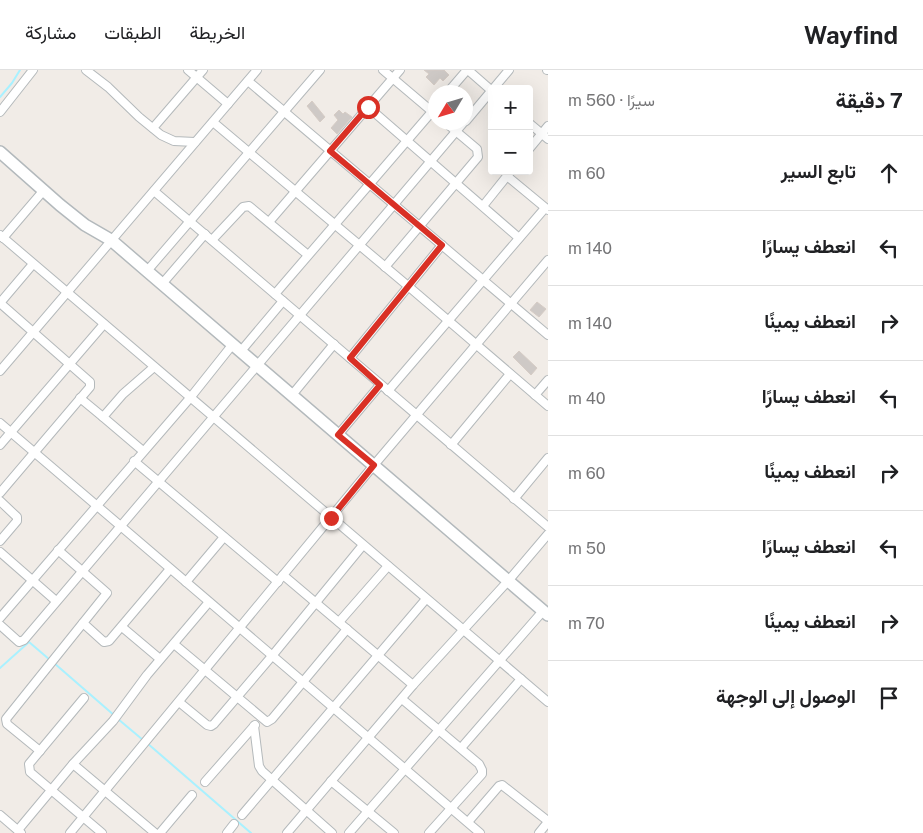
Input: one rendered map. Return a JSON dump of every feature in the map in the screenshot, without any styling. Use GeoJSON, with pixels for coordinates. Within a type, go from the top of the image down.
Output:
{"type":"FeatureCollection","features":[{"type":"Feature","properties":{"kind":"street"},"geometry":{"type":"LineString","coordinates":[[0,112],[33,70]]}},
{"type":"Feature","properties":{"kind":"street"},"geometry":{"type":"LineString","coordinates":[[86,70],[161,134],[174,141],[195,142]]}},
{"type":"Feature","properties":{"kind":"street"},"geometry":{"type":"LineString","coordinates":[[188,70],[228,104]]}},
{"type":"Feature","properties":{"kind":"street"},"geometry":{"type":"LineString","coordinates":[[153,128],[203,70]]}},
{"type":"Feature","properties":{"kind":"street"},"geometry":{"type":"LineString","coordinates":[[0,370],[257,70]]}},
{"type":"Feature","properties":{"kind":"street"},"geometry":{"type":"LineString","coordinates":[[147,271],[319,70]]}},
{"type":"Feature","properties":{"kind":"street"},"geometry":{"type":"LineString","coordinates":[[383,70],[428,106]]}},
{"type":"Feature","properties":{"kind":"street"},"geometry":{"type":"LineString","coordinates":[[269,222],[400,70]]}},
{"type":"Feature","properties":{"kind":"street"},"geometry":{"type":"LineString","coordinates":[[454,85],[467,70],[488,87]]}},
{"type":"Feature","properties":{"kind":"street"},"geometry":{"type":"LineString","coordinates":[[496,85],[509,70]]}},
{"type":"Feature","properties":{"kind":"street"},"geometry":{"type":"LineString","coordinates":[[248,81],[548,335]]}},
{"type":"Feature","properties":{"kind":"street"},"geometry":{"type":"LineString","coordinates":[[473,113],[488,95]]}},
{"type":"Feature","properties":{"kind":"street"},"geometry":{"type":"LineString","coordinates":[[368,107],[519,238]]}},
{"type":"Feature","properties":{"kind":"street"},"geometry":{"type":"LineString","coordinates":[[275,294],[428,117]]}},
{"type":"Feature","properties":{"kind":"street"},"geometry":{"type":"LineString","coordinates":[[213,122],[548,406]]}},
{"type":"Feature","properties":{"kind":"street"},"geometry":{"type":"LineString","coordinates":[[533,126],[545,136]]}},
{"type":"Feature","properties":{"kind":"street"},"geometry":{"type":"LineString","coordinates":[[533,146],[545,136],[548,126]]}},
{"type":"Feature","properties":{"kind":"street"},"geometry":{"type":"LineString","coordinates":[[0,626],[19,642],[22,642],[456,132],[477,149],[478,157],[385,267]]}},
{"type":"Feature","properties":{"kind":"street"},"geometry":{"type":"LineString","coordinates":[[0,152],[85,225],[111,240],[509,580],[545,613],[499,660],[349,833]]}},
{"type":"Feature","properties":{"kind":"street"},"geometry":{"type":"LineString","coordinates":[[483,206],[507,175]]}},
{"type":"Feature","properties":{"kind":"street"},"geometry":{"type":"LineString","coordinates":[[388,391],[519,238],[547,209],[511,175]]}},
{"type":"Feature","properties":{"kind":"street"},"geometry":{"type":"LineString","coordinates":[[44,190],[1,237],[548,702]]}},
{"type":"Feature","properties":{"kind":"street"},"geometry":{"type":"LineString","coordinates":[[154,191],[548,528]]}},
{"type":"Feature","properties":{"kind":"street"},"geometry":{"type":"LineString","coordinates":[[212,240],[246,206],[249,206],[308,255]]}},
{"type":"Feature","properties":{"kind":"street"},"geometry":{"type":"LineString","coordinates":[[162,284],[205,234]]}},
{"type":"Feature","properties":{"kind":"street"},"geometry":{"type":"LineString","coordinates":[[350,358],[442,245]]}},
{"type":"Feature","properties":{"kind":"street"},"geometry":{"type":"LineString","coordinates":[[0,492],[90,387],[90,382],[0,303],[33,264]]}},
{"type":"Feature","properties":{"kind":"street"},"geometry":{"type":"LineString","coordinates":[[70,833],[374,465],[546,265]]}},
{"type":"Feature","properties":{"kind":"street"},"geometry":{"type":"LineString","coordinates":[[0,618],[190,398],[283,301]]}},
{"type":"Feature","properties":{"kind":"street"},"geometry":{"type":"LineString","coordinates":[[0,445],[104,324]]}},
{"type":"Feature","properties":{"kind":"street"},"geometry":{"type":"LineString","coordinates":[[292,394],[334,344]]}},
{"type":"Feature","properties":{"kind":"street"},"geometry":{"type":"LineString","coordinates":[[103,417],[123,394],[154,367]]}},
{"type":"Feature","properties":{"kind":"street"},"geometry":{"type":"LineString","coordinates":[[451,445],[510,374]]}},
{"type":"Feature","properties":{"kind":"street"},"geometry":{"type":"LineString","coordinates":[[535,395],[548,380]]}},
{"type":"Feature","properties":{"kind":"street"},"geometry":{"type":"LineString","coordinates":[[338,435],[380,385]]}},
{"type":"Feature","properties":{"kind":"street"},"geometry":{"type":"LineString","coordinates":[[80,398],[143,451]]}},
{"type":"Feature","properties":{"kind":"street"},"geometry":{"type":"LineString","coordinates":[[0,423],[480,833]]}},
{"type":"Feature","properties":{"kind":"street"},"geometry":{"type":"LineString","coordinates":[[514,499],[548,458]]}},
{"type":"Feature","properties":{"kind":"street"},"geometry":{"type":"LineString","coordinates":[[134,461],[278,582]]}},
{"type":"Feature","properties":{"kind":"street"},"geometry":{"type":"LineString","coordinates":[[0,501],[18,517],[17,521],[0,541]]}},
{"type":"Feature","properties":{"kind":"street"},"geometry":{"type":"LineString","coordinates":[[286,833],[413,685],[509,580],[548,534]]}},
{"type":"Feature","properties":{"kind":"street"},"geometry":{"type":"LineString","coordinates":[[186,582],[224,537]]}},
{"type":"Feature","properties":{"kind":"street"},"geometry":{"type":"LineString","coordinates":[[179,702],[207,725],[211,726],[272,656],[363,545]]}},
{"type":"Feature","properties":{"kind":"street"},"geometry":{"type":"LineString","coordinates":[[40,751],[7,724],[6,720],[107,594],[58,550]]}},
{"type":"Feature","properties":{"kind":"street"},"geometry":{"type":"LineString","coordinates":[[0,552],[56,601]]}},
{"type":"Feature","properties":{"kind":"street"},"geometry":{"type":"LineString","coordinates":[[339,622],[388,566]]}},
{"type":"Feature","properties":{"kind":"street"},"geometry":{"type":"LineString","coordinates":[[83,623],[107,643],[170,569]]}},
{"type":"Feature","properties":{"kind":"street"},"geometry":{"type":"LineString","coordinates":[[283,575],[413,685]]}},
{"type":"Feature","properties":{"kind":"street"},"geometry":{"type":"LineString","coordinates":[[242,815],[426,599]]}},
{"type":"Feature","properties":{"kind":"street"},"geometry":{"type":"LineString","coordinates":[[0,815],[20,832],[73,764],[113,720],[160,659],[209,602]]}},
{"type":"Feature","properties":{"kind":"street"},"geometry":{"type":"LineString","coordinates":[[122,627],[160,659]]}},
{"type":"Feature","properties":{"kind":"street"},"geometry":{"type":"LineString","coordinates":[[174,644],[267,722],[270,722],[347,629]]}},
{"type":"Feature","properties":{"kind":"street"},"geometry":{"type":"LineString","coordinates":[[461,748],[521,679]]}},
{"type":"Feature","properties":{"kind":"street"},"geometry":{"type":"LineString","coordinates":[[84,698],[29,764],[28,768],[30,772],[102,833]]}},
{"type":"Feature","properties":{"kind":"street"},"geometry":{"type":"LineString","coordinates":[[402,698],[479,764],[482,770],[482,774],[430,833]]}},
{"type":"Feature","properties":{"kind":"street"},"geometry":{"type":"LineString","coordinates":[[205,782],[261,717]]}},
{"type":"Feature","properties":{"kind":"street"},"geometry":{"type":"LineString","coordinates":[[254,726],[260,769],[332,833]]}},
{"type":"Feature","properties":{"kind":"street"},"geometry":{"type":"LineString","coordinates":[[73,764],[155,833]]}},
{"type":"Feature","properties":{"kind":"street"},"geometry":{"type":"LineString","coordinates":[[332,780],[394,833]]}},
{"type":"Feature","properties":{"kind":"street"},"geometry":{"type":"LineString","coordinates":[[468,822],[502,784],[548,822],[539,833]]}},
{"type":"Feature","properties":{"kind":"street"},"geometry":{"type":"LineString","coordinates":[[160,833],[192,795]]}},
{"type":"Feature","properties":{"kind":"street"},"geometry":{"type":"LineString","coordinates":[[226,833],[234,824]]}},
{"type":"Feature","properties":{"kind":"building"},"geometry":{"type":"Polygon","coordinates":[[[424,70],[444,70],[449,75],[443,81],[440,78],[434,85],[426,77],[429,74],[424,70]]]}},
{"type":"Feature","properties":{"kind":"building"},"geometry":{"type":"Polygon","coordinates":[[[312,101],[325,117],[320,122],[307,106],[312,101]]]}},
{"type":"Feature","properties":{"kind":"building"},"geometry":{"type":"Polygon","coordinates":[[[339,110],[343,114],[345,112],[352,117],[337,134],[331,128],[338,120],[334,115],[339,110]]]}},
{"type":"Feature","properties":{"kind":"building"},"geometry":{"type":"Polygon","coordinates":[[[537,302],[546,309],[539,317],[530,310],[537,302]]]}},
{"type":"Feature","properties":{"kind":"building"},"geometry":{"type":"Polygon","coordinates":[[[519,351],[537,368],[531,375],[513,357],[519,351]]]}},
{"type":"Feature","properties":{"kind":"waterway"},"geometry":{"type":"LineString","coordinates":[[0,97],[20,70]]}},
{"type":"Feature","properties":{"kind":"waterway"},"geometry":{"type":"LineString","coordinates":[[0,668],[29,642],[50,660]]}},
{"type":"Feature","properties":{"kind":"waterway"},"geometry":{"type":"LineString","coordinates":[[54,663],[115,716]]}},
{"type":"Feature","properties":{"kind":"waterway"},"geometry":{"type":"LineString","coordinates":[[118,719],[143,740]]}},
{"type":"Feature","properties":{"kind":"waterway"},"geometry":{"type":"LineString","coordinates":[[147,743],[251,833]]}},
{"type":"Feature","properties":{"kind":"route"},"geometry":{"type":"LineString","coordinates":[[331,518],[374,465],[338,435],[380,385],[350,358],[442,245],[330,151],[368,107]]}}]}
